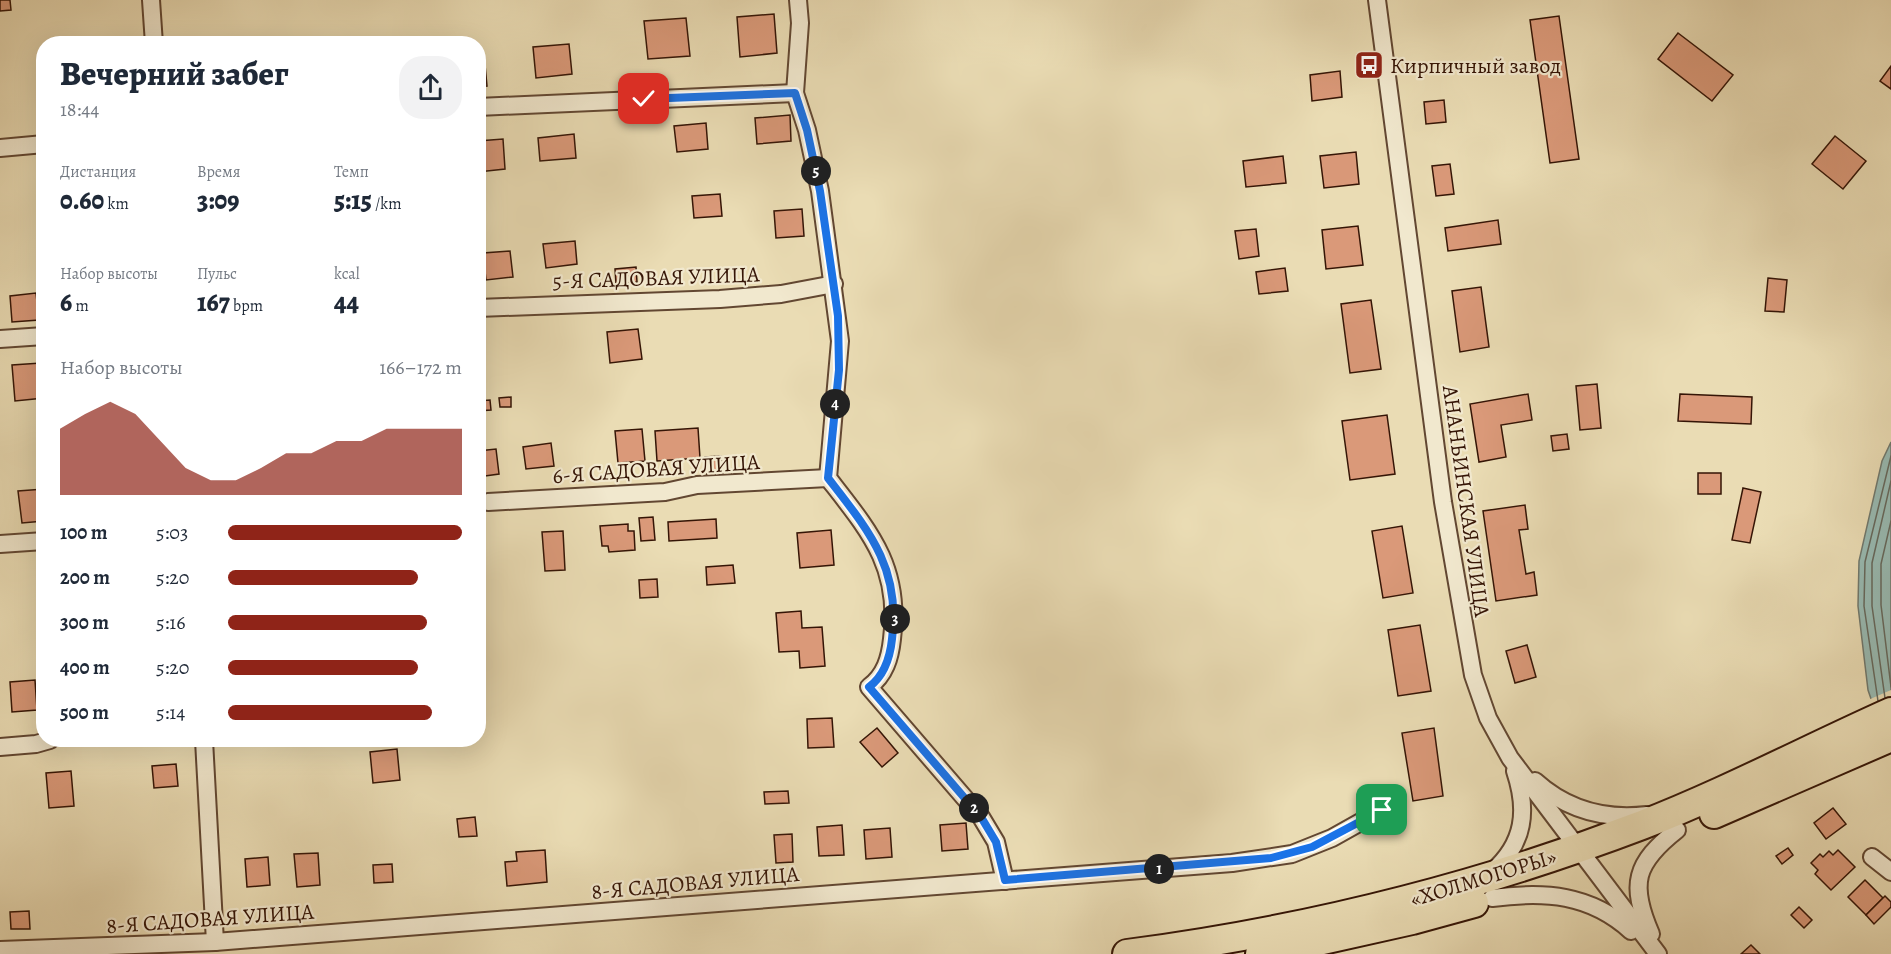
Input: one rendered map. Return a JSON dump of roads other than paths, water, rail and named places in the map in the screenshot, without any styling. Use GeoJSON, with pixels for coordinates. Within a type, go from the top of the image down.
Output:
{"type":"FeatureCollection","features":[{"type":"Feature","properties":{"kind":"highway"},"geometry":{"type":"LineString","coordinates":[[1826,754],[1891,712]]}},
{"type":"Feature","properties":{"kind":"highway"},"geometry":{"type":"LineString","coordinates":[[1826,754],[1891,737]]}},
{"type":"Feature","properties":{"kind":"highway","name":"«ХОЛМОГОРЫ»"},"geometry":{"type":"LineString","coordinates":[[1260,954],[1412,920],[1487,889],[1584,856],[1678,820],[1826,754]]}},
{"type":"Feature","properties":{"kind":"highway","name":"«ХОЛМОГОРЫ»"},"geometry":{"type":"LineString","coordinates":[[1127,954],[1297,926],[1487,889]]}},
{"type":"Feature","properties":{"kind":"street"},"geometry":{"type":"LineString","coordinates":[[151,0],[153,36]]}},
{"type":"Feature","properties":{"kind":"street"},"geometry":{"type":"LineString","coordinates":[[798,0],[800,32],[795,93],[818,179],[840,341],[828,478],[887,565],[892,587],[895,618],[892,644],[879,679],[869,687],[981,817],[996,842],[1005,880]]}},
{"type":"Feature","properties":{"kind":"street","name":"АНАНЬИНСКАЯ УЛИЦА"},"geometry":{"type":"LineString","coordinates":[[1377,0],[1439,478],[1463,626],[1480,698],[1510,758],[1658,954]]}},
{"type":"Feature","properties":{"kind":"street"},"geometry":{"type":"LineString","coordinates":[[486,107],[795,93]]}},
{"type":"Feature","properties":{"kind":"street"},"geometry":{"type":"LineString","coordinates":[[0,148],[36,145]]}},
{"type":"Feature","properties":{"kind":"street","name":"5-Я САДОВАЯ УЛИЦА"},"geometry":{"type":"LineString","coordinates":[[486,308],[720,299],[781,294],[834,284]]}},
{"type":"Feature","properties":{"kind":"street"},"geometry":{"type":"LineString","coordinates":[[0,339],[36,337]]}},
{"type":"Feature","properties":{"kind":"street","name":"6-Я САДОВАЯ УЛИЦА"},"geometry":{"type":"LineString","coordinates":[[488,502],[665,492],[698,485],[828,478]]}},
{"type":"Feature","properties":{"kind":"street"},"geometry":{"type":"LineString","coordinates":[[0,544],[36,542]]}},
{"type":"Feature","properties":{"kind":"street"},"geometry":{"type":"LineString","coordinates":[[0,747],[36,743]]}},
{"type":"Feature","properties":{"kind":"street"},"geometry":{"type":"LineString","coordinates":[[204,747],[214,942]]}},
{"type":"Feature","properties":{"kind":"street"},"geometry":{"type":"LineString","coordinates":[[1510,758],[1560,801],[1584,811],[1678,820]]}},
{"type":"Feature","properties":{"kind":"street"},"geometry":{"type":"LineString","coordinates":[[1510,758],[1523,801],[1522,825],[1511,851],[1487,889],[1582,901],[1615,917],[1658,954]]}},
{"type":"Feature","properties":{"kind":"street","name":"8-Я САДОВАЯ УЛИЦА"},"geometry":{"type":"LineString","coordinates":[[0,950],[214,942],[1271,858],[1312,847],[1382,810]]}},
{"type":"Feature","properties":{"kind":"street"},"geometry":{"type":"LineString","coordinates":[[1658,954],[1642,913],[1638,880],[1640,870],[1652,851],[1678,820]]}},
{"type":"Feature","properties":{"kind":"street"},"geometry":{"type":"LineString","coordinates":[[1872,857],[1891,872]]}},
{"type":"Feature","properties":{"kind":"water"},"geometry":{"type":"Polygon","coordinates":[[[1891,442],[1891,757],[1868,690],[1858,606],[1859,561],[1882,461],[1891,442]]]}},
{"type":"Feature","properties":{"kind":"place","name":"Кирпичный завод"},"geometry":{"type":"Point","coordinates":[1369,65]}}]}
